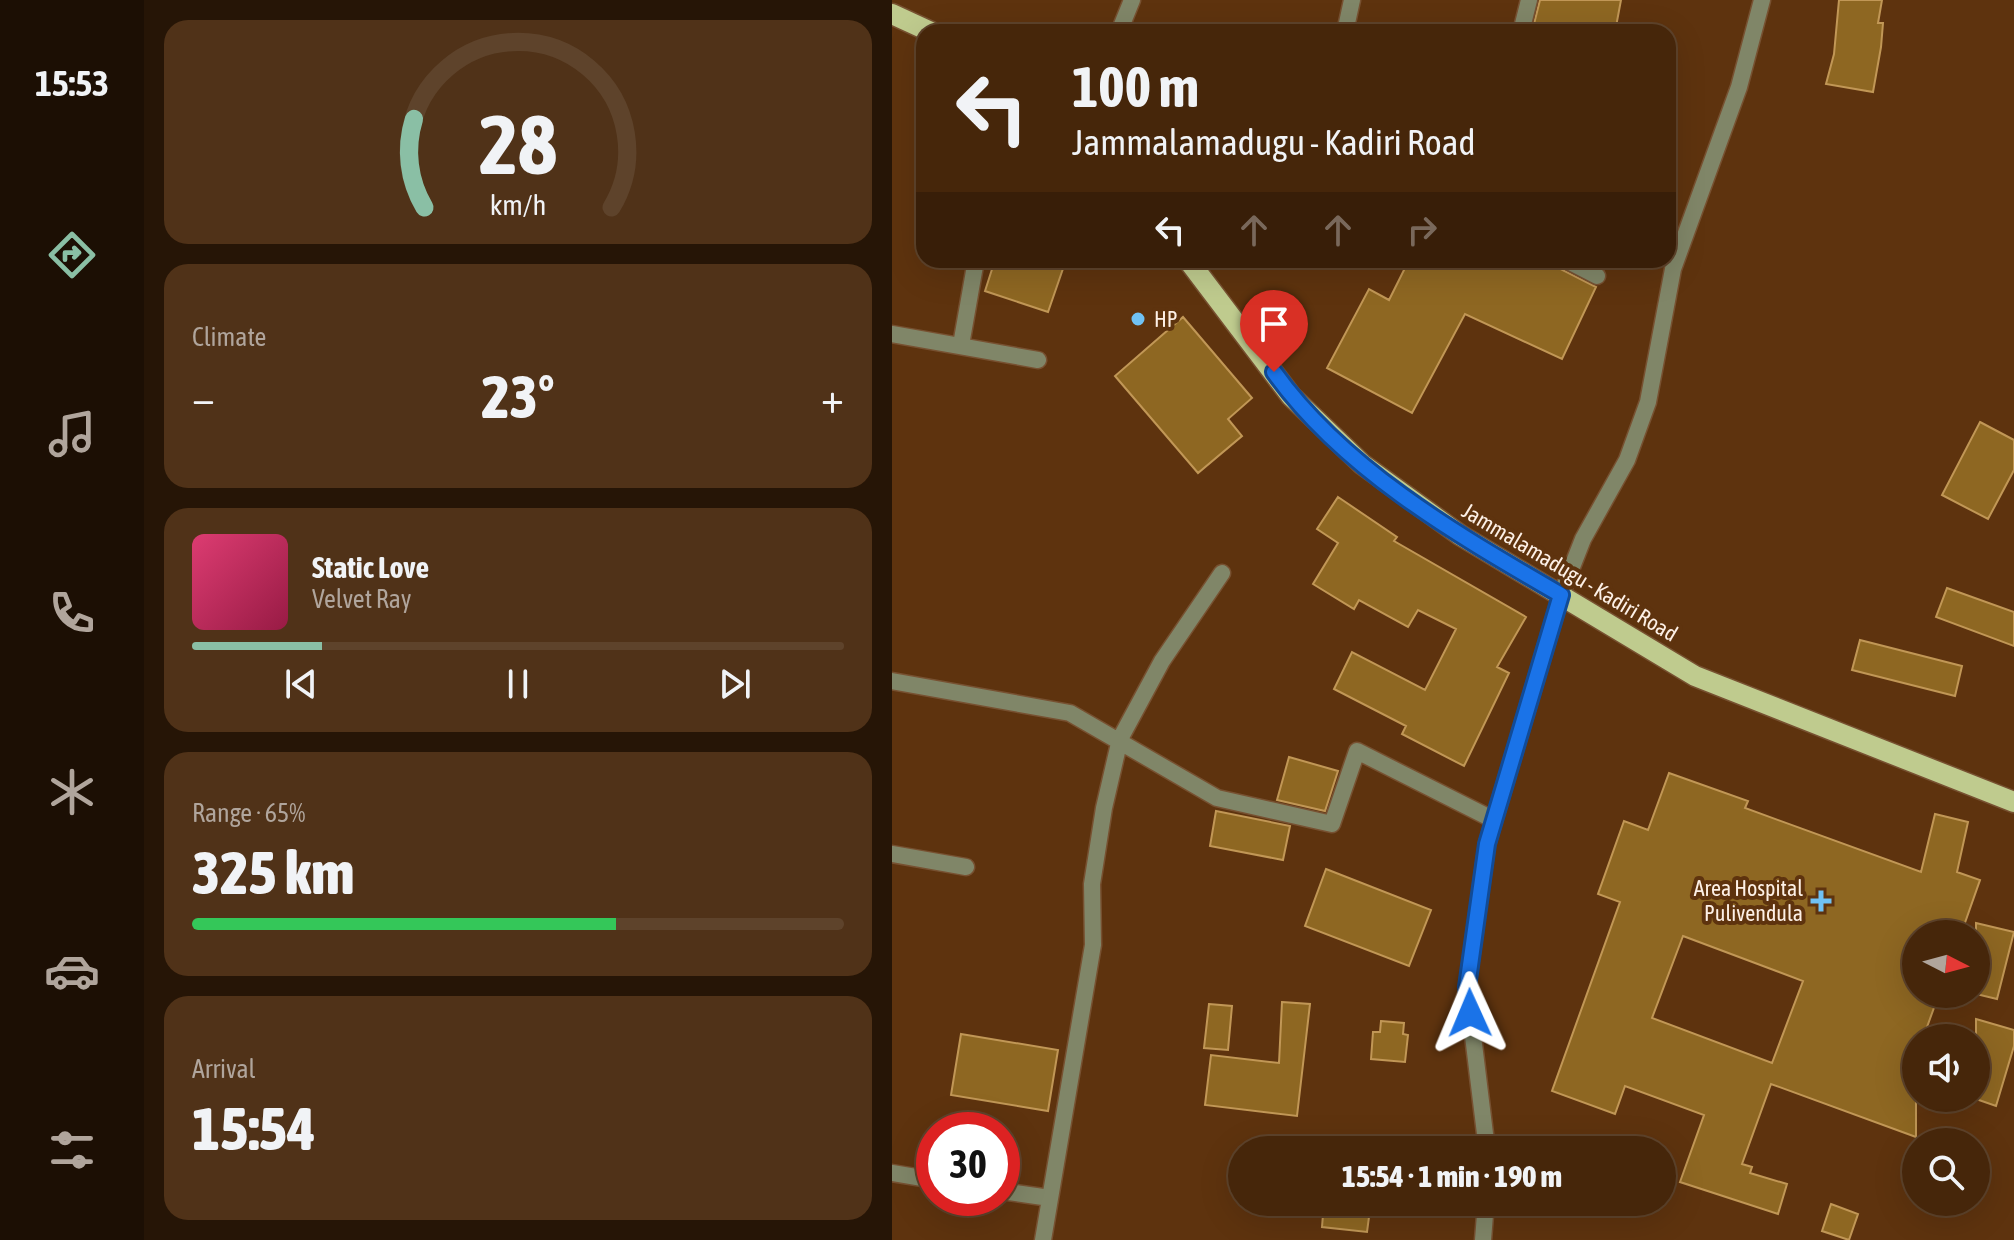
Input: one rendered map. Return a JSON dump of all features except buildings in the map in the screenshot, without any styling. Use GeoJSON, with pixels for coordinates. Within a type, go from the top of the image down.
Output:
{"type":"FeatureCollection","features":[{"type":"Feature","properties":{"kind":"main road"},"geometry":{"type":"LineString","coordinates":[[892,14],[916,25]]}},
{"type":"Feature","properties":{"kind":"main road","name":"Jammalamadugu - Kadiri Road"},"geometry":{"type":"LineString","coordinates":[[1194,268],[1291,396],[1362,464],[1460,535],[1695,676],[2014,802]]}},
{"type":"Feature","properties":{"kind":"street"},"geometry":{"type":"LineString","coordinates":[[1122,24],[1132,0]]}},
{"type":"Feature","properties":{"kind":"street"},"geometry":{"type":"LineString","coordinates":[[1347,24],[1352,0]]}},
{"type":"Feature","properties":{"kind":"street"},"geometry":{"type":"LineString","coordinates":[[1523,24],[1529,0]]}},
{"type":"Feature","properties":{"kind":"street"},"geometry":{"type":"LineString","coordinates":[[1676,261],[1739,87],[1762,0]]}},
{"type":"Feature","properties":{"kind":"street"},"geometry":{"type":"LineString","coordinates":[[961,345],[975,268]]}},
{"type":"Feature","properties":{"kind":"street"},"geometry":{"type":"LineString","coordinates":[[1582,268],[1597,276]]}},
{"type":"Feature","properties":{"kind":"street"},"geometry":{"type":"LineString","coordinates":[[1485,1136],[1467,987],[1487,844],[1561,595],[1583,539],[1627,460],[1648,402],[1673,268]]}},
{"type":"Feature","properties":{"kind":"street"},"geometry":{"type":"LineString","coordinates":[[892,334],[1038,360]]}},
{"type":"Feature","properties":{"kind":"street"},"geometry":{"type":"LineString","coordinates":[[1043,1240],[1093,945],[1094,869],[1120,739],[1162,661],[1222,573]]}},
{"type":"Feature","properties":{"kind":"street"},"geometry":{"type":"LineString","coordinates":[[892,681],[1070,713],[1120,739],[1217,798],[1332,824],[1357,751],[1494,820]]}},
{"type":"Feature","properties":{"kind":"street"},"geometry":{"type":"LineString","coordinates":[[892,854],[966,867]]}},
{"type":"Feature","properties":{"kind":"street"},"geometry":{"type":"LineString","coordinates":[[892,1173],[916,1177]]}},
{"type":"Feature","properties":{"kind":"street"},"geometry":{"type":"LineString","coordinates":[[1020,1194],[1050,1198]]}},
{"type":"Feature","properties":{"kind":"street"},"geometry":{"type":"LineString","coordinates":[[1483,1240],[1485,1216]]}},
{"type":"Feature","properties":{"kind":"place","name":"HP"},"geometry":{"type":"Point","coordinates":[1138,319]}},
{"type":"Feature","properties":{"kind":"place","name":"Area Hospital Pulivendula"},"geometry":{"type":"Point","coordinates":[1821,901]}},
{"type":"Feature","properties":{"kind":"route"},"geometry":{"type":"LineString","coordinates":[[1274,372],[1291,396],[1362,464],[1460,535],[1561,595],[1487,844],[1467,987],[1470,1013]]}}]}
